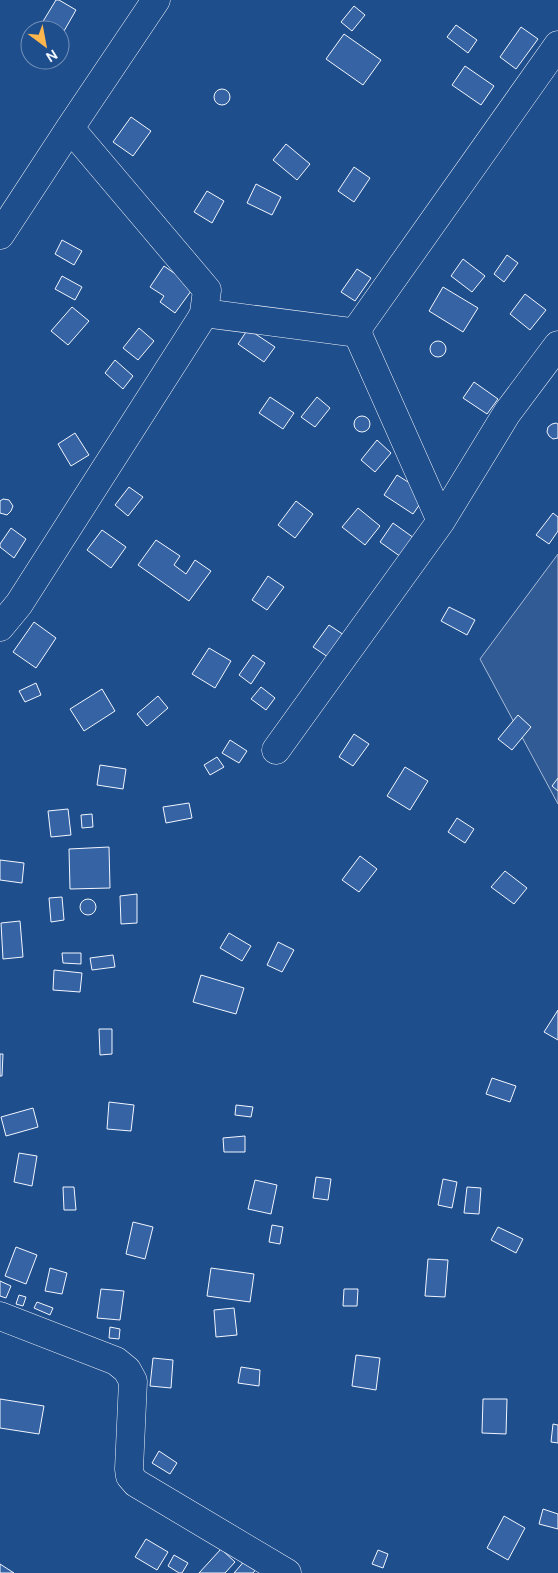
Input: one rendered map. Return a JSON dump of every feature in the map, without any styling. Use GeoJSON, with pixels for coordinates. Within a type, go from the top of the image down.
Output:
{"type":"FeatureCollection","features":[{"type":"Feature","properties":{"kind":"street"},"geometry":{"type":"LineString","coordinates":[[0,235],[156,0]]}},
{"type":"Feature","properties":{"kind":"street"},"geometry":{"type":"LineString","coordinates":[[441,521],[358,333],[360,325],[558,45]]}},
{"type":"Feature","properties":{"kind":"street"},"geometry":{"type":"LineString","coordinates":[[0,627],[19,604],[204,313],[206,290],[70,128]]}},
{"type":"Feature","properties":{"kind":"street"},"geometry":{"type":"LineString","coordinates":[[204,313],[358,333]]}},
{"type":"Feature","properties":{"kind":"street"},"geometry":{"type":"LineString","coordinates":[[276,750],[441,521],[507,413],[558,345]]}},
{"type":"Feature","properties":{"kind":"street"},"geometry":{"type":"LineString","coordinates":[[0,1316],[116,1361],[127,1370],[133,1381],[130,1476],[136,1483],[287,1573]]}},
{"type":"Feature","properties":{"kind":"shaded area"},"geometry":{"type":"Polygon","coordinates":[[[558,554],[558,804],[480,659],[558,554]]]}},
{"type":"Feature","properties":{"kind":"building"},"geometry":{"type":"Polygon","coordinates":[[[56,0],[76,10],[70,20],[44,20],[56,0]]]}},
{"type":"Feature","properties":{"kind":"building"},"geometry":{"type":"Polygon","coordinates":[[[354,6],[365,15],[352,31],[341,22],[354,6]]]}},
{"type":"Feature","properties":{"kind":"building"},"geometry":{"type":"Polygon","coordinates":[[[456,25],[477,40],[468,53],[447,37],[456,25]]]}},
{"type":"Feature","properties":{"kind":"building"},"geometry":{"type":"Polygon","coordinates":[[[521,27],[538,39],[516,69],[500,57],[521,27]]]}},
{"type":"Feature","properties":{"kind":"building"},"geometry":{"type":"Polygon","coordinates":[[[344,34],[381,60],[363,85],[326,59],[344,34]]]}},
{"type":"Feature","properties":{"kind":"building"},"geometry":{"type":"Polygon","coordinates":[[[465,66],[494,86],[481,105],[452,85],[465,66]]]}},
{"type":"Feature","properties":{"kind":"building"},"geometry":{"type":"Polygon","coordinates":[[[219,89],[225,89],[230,94],[228,103],[219,105],[214,100],[214,94],[219,89]]]}},
{"type":"Feature","properties":{"kind":"building"},"geometry":{"type":"Polygon","coordinates":[[[131,117],[151,131],[133,156],[113,142],[131,117]]]}},
{"type":"Feature","properties":{"kind":"building"},"geometry":{"type":"Polygon","coordinates":[[[286,144],[310,164],[297,180],[273,160],[286,144]]]}},
{"type":"Feature","properties":{"kind":"building"},"geometry":{"type":"Polygon","coordinates":[[[354,167],[370,178],[354,202],[338,191],[354,167]]]}},
{"type":"Feature","properties":{"kind":"building"},"geometry":{"type":"Polygon","coordinates":[[[256,184],[281,197],[272,215],[247,203],[256,184]]]}},
{"type":"Feature","properties":{"kind":"building"},"geometry":{"type":"Polygon","coordinates":[[[207,191],[224,201],[212,223],[194,212],[207,191]]]}},
{"type":"Feature","properties":{"kind":"building"},"geometry":{"type":"Polygon","coordinates":[[[62,240],[82,251],[74,265],[55,254],[62,240]]]}},
{"type":"Feature","properties":{"kind":"building"},"geometry":{"type":"Polygon","coordinates":[[[507,255],[518,263],[504,282],[494,274],[507,255]]]}},
{"type":"Feature","properties":{"kind":"building"},"geometry":{"type":"Polygon","coordinates":[[[463,259],[485,276],[472,292],[451,276],[463,259]]]}},
{"type":"Feature","properties":{"kind":"building"},"geometry":{"type":"Polygon","coordinates":[[[164,266],[194,287],[175,313],[160,302],[164,296],[150,287],[164,266]]]}},
{"type":"Feature","properties":{"kind":"building"},"geometry":{"type":"Polygon","coordinates":[[[357,269],[371,278],[355,301],[341,292],[357,269]]]}},
{"type":"Feature","properties":{"kind":"building"},"geometry":{"type":"Polygon","coordinates":[[[62,276],[82,287],[75,300],[55,289],[62,276]]]}},
{"type":"Feature","properties":{"kind":"building"},"geometry":{"type":"Polygon","coordinates":[[[443,287],[478,308],[463,332],[429,311],[443,287]]]}},
{"type":"Feature","properties":{"kind":"building"},"geometry":{"type":"Polygon","coordinates":[[[525,294],[546,310],[530,330],[510,314],[525,294]]]}},
{"type":"Feature","properties":{"kind":"building"},"geometry":{"type":"Polygon","coordinates":[[[72,307],[89,321],[68,345],[51,331],[72,307]]]}},
{"type":"Feature","properties":{"kind":"building"},"geometry":{"type":"Polygon","coordinates":[[[139,328],[154,341],[138,360],[123,348],[139,328]]]}},
{"type":"Feature","properties":{"kind":"building"},"geometry":{"type":"Polygon","coordinates":[[[248,329],[275,347],[264,362],[238,344],[248,329]]]}},
{"type":"Feature","properties":{"kind":"building"},"geometry":{"type":"Polygon","coordinates":[[[438,341],[444,343],[446,349],[444,355],[438,357],[432,355],[430,349],[432,343],[438,341]]]}},
{"type":"Feature","properties":{"kind":"building"},"geometry":{"type":"Polygon","coordinates":[[[115,360],[133,376],[123,389],[105,373],[115,360]]]}},
{"type":"Feature","properties":{"kind":"building"},"geometry":{"type":"Polygon","coordinates":[[[474,382],[498,399],[487,414],[463,398],[474,382]]]}},
{"type":"Feature","properties":{"kind":"building"},"geometry":{"type":"Polygon","coordinates":[[[270,397],[294,413],[283,429],[259,413],[270,397]]]}},
{"type":"Feature","properties":{"kind":"building"},"geometry":{"type":"Polygon","coordinates":[[[317,397],[330,408],[315,427],[301,417],[317,397]]]}},
{"type":"Feature","properties":{"kind":"building"},"geometry":{"type":"Polygon","coordinates":[[[359,416],[365,416],[370,421],[368,430],[359,432],[354,427],[354,421],[359,416]]]}},
{"type":"Feature","properties":{"kind":"building"},"geometry":{"type":"Polygon","coordinates":[[[556,423],[558,424],[558,438],[553,439],[547,432],[548,427],[556,423]]]}},
{"type":"Feature","properties":{"kind":"building"},"geometry":{"type":"Polygon","coordinates":[[[75,433],[89,455],[71,466],[58,444],[75,433]]]}},
{"type":"Feature","properties":{"kind":"building"},"geometry":{"type":"Polygon","coordinates":[[[377,440],[391,453],[375,472],[361,460],[377,440]]]}},
{"type":"Feature","properties":{"kind":"building"},"geometry":{"type":"Polygon","coordinates":[[[397,475],[427,494],[413,514],[384,495],[397,475]]]}},
{"type":"Feature","properties":{"kind":"building"},"geometry":{"type":"Polygon","coordinates":[[[129,487],[143,497],[128,516],[115,505],[129,487]]]}},
{"type":"Feature","properties":{"kind":"building"},"geometry":{"type":"Polygon","coordinates":[[[3,499],[9,500],[13,506],[7,515],[0,513],[0,501],[3,499]]]}},
{"type":"Feature","properties":{"kind":"building"},"geometry":{"type":"Polygon","coordinates":[[[296,501],[313,514],[295,538],[278,525],[296,501]]]}},
{"type":"Feature","properties":{"kind":"building"},"geometry":{"type":"Polygon","coordinates":[[[358,508],[380,526],[365,545],[342,527],[358,508]]]}},
{"type":"Feature","properties":{"kind":"building"},"geometry":{"type":"Polygon","coordinates":[[[553,513],[558,517],[558,531],[549,544],[536,535],[553,513]]]}},
{"type":"Feature","properties":{"kind":"building"},"geometry":{"type":"Polygon","coordinates":[[[393,523],[414,538],[401,557],[380,542],[393,523]]]}},
{"type":"Feature","properties":{"kind":"building"},"geometry":{"type":"Polygon","coordinates":[[[11,528],[26,539],[14,558],[0,547],[0,544],[11,528]]]}},
{"type":"Feature","properties":{"kind":"building"},"geometry":{"type":"Polygon","coordinates":[[[102,530],[126,547],[111,568],[87,550],[102,530]]]}},
{"type":"Feature","properties":{"kind":"building"},"geometry":{"type":"Polygon","coordinates":[[[156,540],[180,556],[174,565],[186,574],[195,560],[211,571],[189,601],[138,565],[156,540]]]}},
{"type":"Feature","properties":{"kind":"building"},"geometry":{"type":"Polygon","coordinates":[[[268,576],[284,587],[267,610],[252,600],[268,576]]]}},
{"type":"Feature","properties":{"kind":"building"},"geometry":{"type":"Polygon","coordinates":[[[449,607],[475,620],[467,635],[441,621],[449,607]]]}},
{"type":"Feature","properties":{"kind":"building"},"geometry":{"type":"Polygon","coordinates":[[[34,622],[56,638],[36,668],[13,652],[34,622]]]}},
{"type":"Feature","properties":{"kind":"building"},"geometry":{"type":"Polygon","coordinates":[[[329,625],[344,635],[328,657],[313,647],[329,625]]]}},
{"type":"Feature","properties":{"kind":"building"},"geometry":{"type":"Polygon","coordinates":[[[209,648],[231,661],[215,688],[192,674],[209,648]]]}},
{"type":"Feature","properties":{"kind":"building"},"geometry":{"type":"Polygon","coordinates":[[[253,655],[265,663],[251,684],[239,675],[253,655]]]}},
{"type":"Feature","properties":{"kind":"building"},"geometry":{"type":"Polygon","coordinates":[[[36,683],[41,695],[25,702],[19,691],[36,683]]]}},
{"type":"Feature","properties":{"kind":"building"},"geometry":{"type":"Polygon","coordinates":[[[261,687],[275,698],[266,710],[251,699],[261,687]]]}},
{"type":"Feature","properties":{"kind":"building"},"geometry":{"type":"Polygon","coordinates":[[[102,689],[115,711],[84,731],[70,709],[102,689]]]}},
{"type":"Feature","properties":{"kind":"building"},"geometry":{"type":"Polygon","coordinates":[[[158,696],[168,708],[147,726],[137,714],[158,696]]]}},
{"type":"Feature","properties":{"kind":"building"},"geometry":{"type":"Polygon","coordinates":[[[518,715],[531,727],[512,750],[498,739],[518,715]]]}},
{"type":"Feature","properties":{"kind":"building"},"geometry":{"type":"Polygon","coordinates":[[[354,734],[369,744],[353,766],[339,757],[354,734]]]}},
{"type":"Feature","properties":{"kind":"building"},"geometry":{"type":"Polygon","coordinates":[[[230,740],[247,751],[239,763],[222,753],[230,740]]]}},
{"type":"Feature","properties":{"kind":"building"},"geometry":{"type":"Polygon","coordinates":[[[217,757],[224,767],[210,775],[204,765],[217,757]]]}},
{"type":"Feature","properties":{"kind":"building"},"geometry":{"type":"Polygon","coordinates":[[[100,765],[126,769],[123,789],[97,785],[100,765]]]}},
{"type":"Feature","properties":{"kind":"building"},"geometry":{"type":"Polygon","coordinates":[[[405,767],[428,781],[410,810],[387,796],[405,767]]]}},
{"type":"Feature","properties":{"kind":"building"},"geometry":{"type":"Polygon","coordinates":[[[558,778],[558,791],[552,786],[558,778]]]}},
{"type":"Feature","properties":{"kind":"building"},"geometry":{"type":"Polygon","coordinates":[[[189,803],[192,818],[166,823],[163,807],[189,803]]]}},
{"type":"Feature","properties":{"kind":"building"},"geometry":{"type":"Polygon","coordinates":[[[68,809],[71,835],[51,837],[48,811],[68,809]]]}},
{"type":"Feature","properties":{"kind":"building"},"geometry":{"type":"Polygon","coordinates":[[[92,814],[93,827],[82,828],[81,815],[92,814]]]}},
{"type":"Feature","properties":{"kind":"building"},"geometry":{"type":"Polygon","coordinates":[[[457,818],[474,829],[465,843],[448,832],[457,818]]]}},
{"type":"Feature","properties":{"kind":"building"},"geometry":{"type":"Polygon","coordinates":[[[109,847],[110,888],[70,889],[69,849],[109,847]]]}},
{"type":"Feature","properties":{"kind":"building"},"geometry":{"type":"Polygon","coordinates":[[[360,856],[377,869],[359,892],[342,880],[360,856]]]}},
{"type":"Feature","properties":{"kind":"building"},"geometry":{"type":"Polygon","coordinates":[[[0,860],[24,863],[22,883],[0,880],[0,860]]]}},
{"type":"Feature","properties":{"kind":"building"},"geometry":{"type":"Polygon","coordinates":[[[505,871],[527,888],[514,904],[491,887],[505,871]]]}},
{"type":"Feature","properties":{"kind":"building"},"geometry":{"type":"Polygon","coordinates":[[[137,894],[137,923],[121,924],[120,896],[137,894]]]}},
{"type":"Feature","properties":{"kind":"building"},"geometry":{"type":"Polygon","coordinates":[[[62,897],[64,920],[51,922],[49,898],[62,897]]]}},
{"type":"Feature","properties":{"kind":"building"},"geometry":{"type":"Polygon","coordinates":[[[88,899],[94,901],[96,907],[94,913],[88,915],[82,913],[80,907],[82,901],[88,899]]]}},
{"type":"Feature","properties":{"kind":"building"},"geometry":{"type":"Polygon","coordinates":[[[20,921],[23,957],[3,959],[1,923],[20,921]]]}},
{"type":"Feature","properties":{"kind":"building"},"geometry":{"type":"Polygon","coordinates":[[[229,933],[251,946],[242,961],[220,948],[229,933]]]}},
{"type":"Feature","properties":{"kind":"building"},"geometry":{"type":"Polygon","coordinates":[[[278,942],[294,950],[282,972],[267,965],[278,942]]]}},
{"type":"Feature","properties":{"kind":"building"},"geometry":{"type":"Polygon","coordinates":[[[62,953],[81,953],[81,964],[63,963],[62,953]]]}},
{"type":"Feature","properties":{"kind":"building"},"geometry":{"type":"Polygon","coordinates":[[[113,955],[115,967],[92,970],[90,958],[113,955]]]}},
{"type":"Feature","properties":{"kind":"building"},"geometry":{"type":"Polygon","coordinates":[[[54,970],[82,973],[80,992],[53,990],[54,970]]]}},
{"type":"Feature","properties":{"kind":"building"},"geometry":{"type":"Polygon","coordinates":[[[201,975],[244,988],[236,1014],[193,1002],[201,975]]]}},
{"type":"Feature","properties":{"kind":"building"},"geometry":{"type":"Polygon","coordinates":[[[558,1010],[558,1040],[544,1032],[558,1010]]]}},
{"type":"Feature","properties":{"kind":"building"},"geometry":{"type":"Polygon","coordinates":[[[99,1029],[112,1029],[112,1054],[100,1055],[99,1029]]]}},
{"type":"Feature","properties":{"kind":"building"},"geometry":{"type":"Polygon","coordinates":[[[0,1054],[3,1054],[2,1076],[0,1076],[0,1054]]]}},
{"type":"Feature","properties":{"kind":"building"},"geometry":{"type":"Polygon","coordinates":[[[492,1078],[516,1086],[510,1102],[486,1094],[492,1078]]]}},
{"type":"Feature","properties":{"kind":"building"},"geometry":{"type":"Polygon","coordinates":[[[109,1102],[134,1105],[131,1131],[107,1129],[109,1102]]]}},
{"type":"Feature","properties":{"kind":"building"},"geometry":{"type":"Polygon","coordinates":[[[236,1105],[253,1107],[251,1117],[235,1115],[236,1105]]]}},
{"type":"Feature","properties":{"kind":"building"},"geometry":{"type":"Polygon","coordinates":[[[33,1108],[38,1127],[6,1136],[1,1117],[33,1108]]]}},
{"type":"Feature","properties":{"kind":"building"},"geometry":{"type":"Polygon","coordinates":[[[245,1136],[245,1152],[224,1152],[223,1138],[245,1136]]]}},
{"type":"Feature","properties":{"kind":"building"},"geometry":{"type":"Polygon","coordinates":[[[19,1153],[37,1156],[32,1186],[14,1182],[19,1153]]]}},
{"type":"Feature","properties":{"kind":"building"},"geometry":{"type":"Polygon","coordinates":[[[316,1177],[331,1179],[328,1200],[313,1198],[316,1177]]]}},
{"type":"Feature","properties":{"kind":"building"},"geometry":{"type":"Polygon","coordinates":[[[443,1179],[457,1182],[452,1208],[438,1205],[443,1179]]]}},
{"type":"Feature","properties":{"kind":"building"},"geometry":{"type":"Polygon","coordinates":[[[255,1180],[277,1185],[271,1214],[248,1209],[255,1180]]]}},
{"type":"Feature","properties":{"kind":"building"},"geometry":{"type":"Polygon","coordinates":[[[63,1187],[74,1187],[76,1210],[64,1210],[63,1187]]]}},
{"type":"Feature","properties":{"kind":"building"},"geometry":{"type":"Polygon","coordinates":[[[467,1187],[481,1188],[479,1214],[464,1213],[467,1187]]]}},
{"type":"Feature","properties":{"kind":"building"},"geometry":{"type":"Polygon","coordinates":[[[133,1222],[153,1227],[145,1259],[126,1254],[133,1222]]]}},
{"type":"Feature","properties":{"kind":"building"},"geometry":{"type":"Polygon","coordinates":[[[272,1225],[283,1227],[280,1244],[269,1242],[272,1225]]]}},
{"type":"Feature","properties":{"kind":"building"},"geometry":{"type":"Polygon","coordinates":[[[498,1227],[523,1239],[516,1253],[491,1240],[498,1227]]]}},
{"type":"Feature","properties":{"kind":"building"},"geometry":{"type":"Polygon","coordinates":[[[16,1247],[37,1255],[26,1284],[5,1276],[16,1247]]]}},
{"type":"Feature","properties":{"kind":"building"},"geometry":{"type":"Polygon","coordinates":[[[428,1259],[448,1260],[445,1297],[425,1296],[428,1259]]]}},
{"type":"Feature","properties":{"kind":"building"},"geometry":{"type":"Polygon","coordinates":[[[50,1268],[67,1273],[62,1294],[45,1291],[50,1268]]]}},
{"type":"Feature","properties":{"kind":"building"},"geometry":{"type":"Polygon","coordinates":[[[211,1268],[254,1274],[250,1302],[207,1296],[211,1268]]]}},
{"type":"Feature","properties":{"kind":"building"},"geometry":{"type":"Polygon","coordinates":[[[0,1281],[11,1286],[6,1298],[0,1296],[0,1281]]]}},
{"type":"Feature","properties":{"kind":"building"},"geometry":{"type":"Polygon","coordinates":[[[101,1289],[124,1291],[120,1320],[97,1318],[101,1289]]]}},
{"type":"Feature","properties":{"kind":"building"},"geometry":{"type":"Polygon","coordinates":[[[344,1289],[358,1289],[357,1306],[343,1306],[344,1289]]]}},
{"type":"Feature","properties":{"kind":"building"},"geometry":{"type":"Polygon","coordinates":[[[19,1295],[26,1297],[23,1306],[16,1304],[19,1295]]]}},
{"type":"Feature","properties":{"kind":"building"},"geometry":{"type":"Polygon","coordinates":[[[37,1302],[53,1308],[50,1315],[34,1308],[37,1302]]]}},
{"type":"Feature","properties":{"kind":"building"},"geometry":{"type":"Polygon","coordinates":[[[234,1308],[237,1335],[216,1337],[214,1310],[234,1308]]]}},
{"type":"Feature","properties":{"kind":"building"},"geometry":{"type":"Polygon","coordinates":[[[110,1327],[120,1329],[119,1339],[109,1338],[110,1327]]]}},
{"type":"Feature","properties":{"kind":"building"},"geometry":{"type":"Polygon","coordinates":[[[356,1355],[380,1358],[376,1390],[352,1386],[356,1355]]]}},
{"type":"Feature","properties":{"kind":"building"},"geometry":{"type":"Polygon","coordinates":[[[153,1358],[173,1360],[171,1388],[150,1386],[153,1358]]]}},
{"type":"Feature","properties":{"kind":"building"},"geometry":{"type":"Polygon","coordinates":[[[241,1367],[260,1370],[259,1386],[238,1383],[241,1367]]]}},
{"type":"Feature","properties":{"kind":"building"},"geometry":{"type":"Polygon","coordinates":[[[0,1399],[44,1406],[39,1434],[0,1428],[0,1399]]]}},
{"type":"Feature","properties":{"kind":"building"},"geometry":{"type":"Polygon","coordinates":[[[483,1399],[507,1399],[506,1434],[482,1433],[483,1399]]]}},
{"type":"Feature","properties":{"kind":"building"},"geometry":{"type":"Polygon","coordinates":[[[553,1424],[558,1425],[558,1443],[551,1442],[553,1424]]]}},
{"type":"Feature","properties":{"kind":"building"},"geometry":{"type":"Polygon","coordinates":[[[159,1451],[177,1463],[170,1474],[152,1463],[159,1451]]]}},
{"type":"Feature","properties":{"kind":"building"},"geometry":{"type":"Polygon","coordinates":[[[543,1509],[558,1514],[558,1529],[539,1524],[543,1509]]]}},
{"type":"Feature","properties":{"kind":"building"},"geometry":{"type":"Polygon","coordinates":[[[504,1516],[525,1528],[508,1560],[487,1548],[504,1516]]]}},
{"type":"Feature","properties":{"kind":"building"},"geometry":{"type":"Polygon","coordinates":[[[146,1539],[168,1552],[157,1570],[135,1557],[146,1539]]]}},
{"type":"Feature","properties":{"kind":"building"},"geometry":{"type":"Polygon","coordinates":[[[221,1549],[235,1562],[225,1573],[199,1573],[221,1549]]]}},
{"type":"Feature","properties":{"kind":"building"},"geometry":{"type":"Polygon","coordinates":[[[378,1550],[388,1554],[383,1568],[372,1564],[378,1550]]]}},
{"type":"Feature","properties":{"kind":"building"},"geometry":{"type":"Polygon","coordinates":[[[174,1555],[188,1563],[182,1573],[168,1566],[174,1555]]]}},
{"type":"Feature","properties":{"kind":"building"},"geometry":{"type":"Polygon","coordinates":[[[247,1558],[258,1567],[253,1573],[234,1573],[247,1558]]]}},
{"type":"Feature","properties":{"kind":"building"},"geometry":{"type":"Polygon","coordinates":[[[0,1564],[14,1573],[0,1573],[0,1564]]]}}]}
